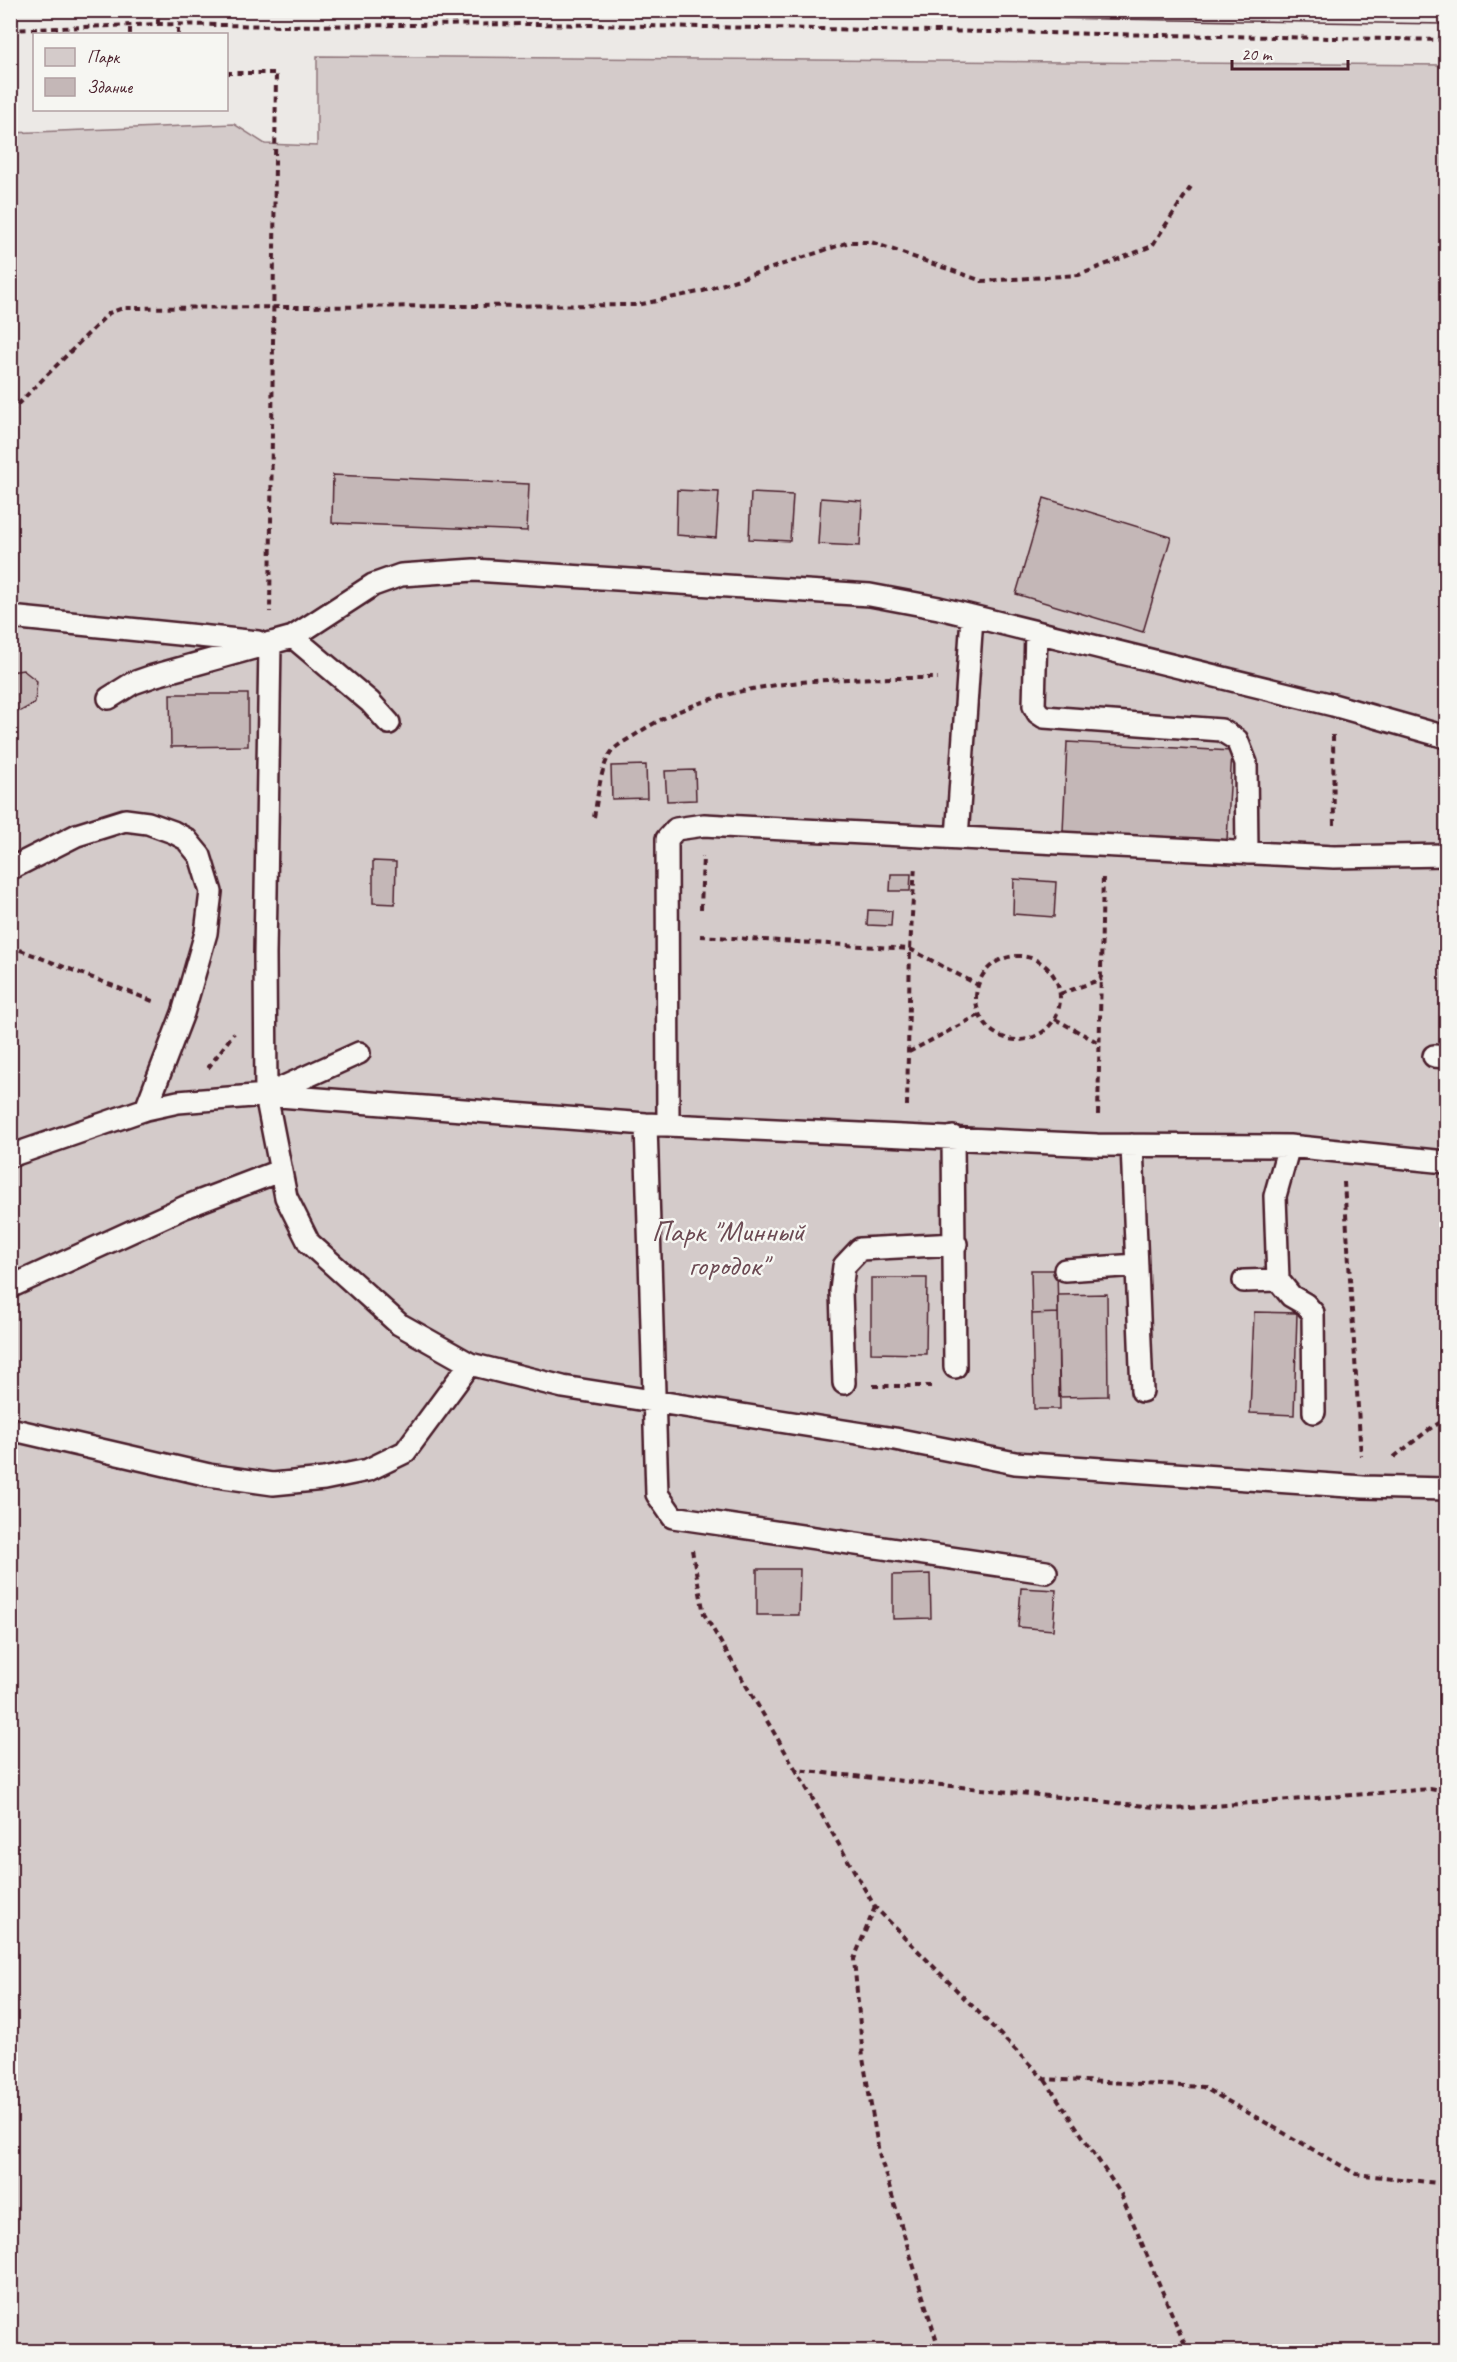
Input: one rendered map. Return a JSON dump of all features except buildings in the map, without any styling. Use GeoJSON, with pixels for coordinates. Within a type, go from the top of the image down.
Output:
{"type":"FeatureCollection","features":[{"type":"Feature","properties":{"kind":"lane"},"geometry":{"type":"LineString","coordinates":[[110,698],[133,683],[153,676],[293,637],[373,585],[401,575],[474,570],[870,595],[939,608],[1333,705],[1446,737]]}},
{"type":"Feature","properties":{"kind":"lane"},"geometry":{"type":"LineString","coordinates":[[10,617],[270,643]]}},
{"type":"Feature","properties":{"kind":"lane"},"geometry":{"type":"LineString","coordinates":[[957,838],[972,617]]}},
{"type":"Feature","properties":{"kind":"lane"},"geometry":{"type":"LineString","coordinates":[[1036,632],[1034,706],[1044,717],[1221,730],[1237,740],[1246,763],[1247,853]]}},
{"type":"Feature","properties":{"kind":"lane"},"geometry":{"type":"LineString","coordinates":[[293,637],[362,694],[389,723]]}},
{"type":"Feature","properties":{"kind":"lane"},"geometry":{"type":"LineString","coordinates":[[270,643],[265,955],[266,1095],[279,1171],[286,1197],[309,1243],[399,1324],[470,1364],[563,1387],[895,1439],[1015,1463],[1364,1487],[1446,1489]]}},
{"type":"Feature","properties":{"kind":"lane"},"geometry":{"type":"LineString","coordinates":[[10,869],[77,835],[124,820],[148,823],[173,832],[186,839],[200,856],[211,892],[206,933],[183,1013],[146,1109]]}},
{"type":"Feature","properties":{"kind":"lane"},"geometry":{"type":"LineString","coordinates":[[668,1125],[667,839],[676,829],[704,825],[1334,857],[1446,855]]}},
{"type":"Feature","properties":{"kind":"lane"},"geometry":{"type":"LineString","coordinates":[[266,1095],[359,1053]]}},
{"type":"Feature","properties":{"kind":"lane"},"geometry":{"type":"LineString","coordinates":[[10,1156],[146,1109],[178,1102],[266,1095],[646,1124],[1097,1145],[1289,1146],[1446,1162]]}},
{"type":"Feature","properties":{"kind":"lane"},"geometry":{"type":"LineString","coordinates":[[646,1124],[657,1494],[673,1517],[1046,1572]]}},
{"type":"Feature","properties":{"kind":"lane"},"geometry":{"type":"LineString","coordinates":[[953,1137],[956,1244],[955,1367]]}},
{"type":"Feature","properties":{"kind":"lane"},"geometry":{"type":"LineString","coordinates":[[1132,1146],[1142,1391]]}},
{"type":"Feature","properties":{"kind":"lane"},"geometry":{"type":"LineString","coordinates":[[1289,1146],[1275,1196],[1278,1280],[1291,1296],[1305,1304],[1313,1314],[1314,1412]]}},
{"type":"Feature","properties":{"kind":"lane"},"geometry":{"type":"LineString","coordinates":[[10,1287],[184,1207],[279,1171]]}},
{"type":"Feature","properties":{"kind":"lane"},"geometry":{"type":"LineString","coordinates":[[844,1383],[841,1291],[844,1266],[860,1249],[956,1244]]}},
{"type":"Feature","properties":{"kind":"lane"},"geometry":{"type":"LineString","coordinates":[[1065,1270],[1137,1265]]}},
{"type":"Feature","properties":{"kind":"lane"},"geometry":{"type":"LineString","coordinates":[[1245,1281],[1278,1280]]}},
{"type":"Feature","properties":{"kind":"lane"},"geometry":{"type":"LineString","coordinates":[[10,1429],[209,1475],[273,1484],[324,1479],[368,1470],[405,1452],[470,1364]]}},
{"type":"Feature","properties":{"kind":"path"},"geometry":{"type":"LineString","coordinates":[[158,10],[158,24]]}},
{"type":"Feature","properties":{"kind":"path"},"geometry":{"type":"LineString","coordinates":[[10,30],[158,24],[534,24],[1446,39]]}},
{"type":"Feature","properties":{"kind":"path"},"geometry":{"type":"LineString","coordinates":[[178,24],[178,33]]}},
{"type":"Feature","properties":{"kind":"path"},"geometry":{"type":"LineString","coordinates":[[130,26],[130,33]]}},
{"type":"Feature","properties":{"kind":"path"},"geometry":{"type":"LineString","coordinates":[[228,73],[276,73],[270,643]]}},
{"type":"Feature","properties":{"kind":"path"},"geometry":{"type":"LineString","coordinates":[[10,412],[109,313],[123,308],[637,305],[703,291],[849,242],[871,242],[982,281],[1079,275],[1152,246],[1192,185]]}},
{"type":"Feature","properties":{"kind":"path"},"geometry":{"type":"LineString","coordinates":[[594,817],[602,775],[614,749],[663,717],[740,690],[802,681],[860,678],[968,678]]}},
{"type":"Feature","properties":{"kind":"path"},"geometry":{"type":"LineString","coordinates":[[1333,705],[1334,857]]}},
{"type":"Feature","properties":{"kind":"path"},"geometry":{"type":"LineString","coordinates":[[906,1136],[910,949],[917,837]]}},
{"type":"Feature","properties":{"kind":"path"},"geometry":{"type":"LineString","coordinates":[[1097,1145],[1105,846]]}},
{"type":"Feature","properties":{"kind":"path"},"geometry":{"type":"LineString","coordinates":[[700,936],[910,949],[978,985]]}},
{"type":"Feature","properties":{"kind":"path"},"geometry":{"type":"LineString","coordinates":[[10,946],[183,1013]]}},
{"type":"Feature","properties":{"kind":"path"},"geometry":{"type":"LineString","coordinates":[[1012,956],[1034,959],[1052,972],[1057,982],[1060,994],[1055,1019],[1044,1031],[1032,1038],[1013,1041],[993,1032],[979,1015],[976,993],[978,985],[984,973],[992,965],[1012,956]]}},
{"type":"Feature","properties":{"kind":"path"},"geometry":{"type":"LineString","coordinates":[[1060,994],[1102,979]]}},
{"type":"Feature","properties":{"kind":"path"},"geometry":{"type":"LineString","coordinates":[[909,1052],[979,1015]]}},
{"type":"Feature","properties":{"kind":"path"},"geometry":{"type":"LineString","coordinates":[[1055,1019],[1099,1043]]}},
{"type":"Feature","properties":{"kind":"path"},"geometry":{"type":"LineString","coordinates":[[178,1102],[212,1064],[235,1030]]}},
{"type":"Feature","properties":{"kind":"path"},"geometry":{"type":"LineString","coordinates":[[1342,1152],[1364,1487]]}},
{"type":"Feature","properties":{"kind":"path"},"geometry":{"type":"LineString","coordinates":[[844,1383],[925,1387],[944,1381],[955,1367]]}},
{"type":"Feature","properties":{"kind":"path"},"geometry":{"type":"LineString","coordinates":[[1364,1487],[1398,1453],[1446,1419]]}},
{"type":"Feature","properties":{"kind":"path"},"geometry":{"type":"LineString","coordinates":[[686,1520],[704,1614],[875,1906],[1044,2079],[1121,2194],[1188,2352]]}},
{"type":"Feature","properties":{"kind":"path"},"geometry":{"type":"LineString","coordinates":[[795,1770],[1175,1809],[1430,1789],[1446,1792]]}},
{"type":"Feature","properties":{"kind":"path"},"geometry":{"type":"LineString","coordinates":[[875,1906],[854,1959],[863,2058],[879,2153],[940,2352]]}},
{"type":"Feature","properties":{"kind":"path"},"geometry":{"type":"LineString","coordinates":[[1044,2079],[1203,2087],[1356,2174],[1446,2184]]}},
{"type":"Feature","properties":{"kind":"green space","name":"Парк \"Минный городок\""},"geometry":{"type":"Polygon","coordinates":[[[317,56],[1446,65],[1446,2351],[11,2351],[10,133],[234,124],[265,144],[317,146],[317,56]]]}},
{"type":"Feature","properties":{"kind":"tram line"},"geometry":{"type":"LineString","coordinates":[[499,10],[1446,24]]}}]}
